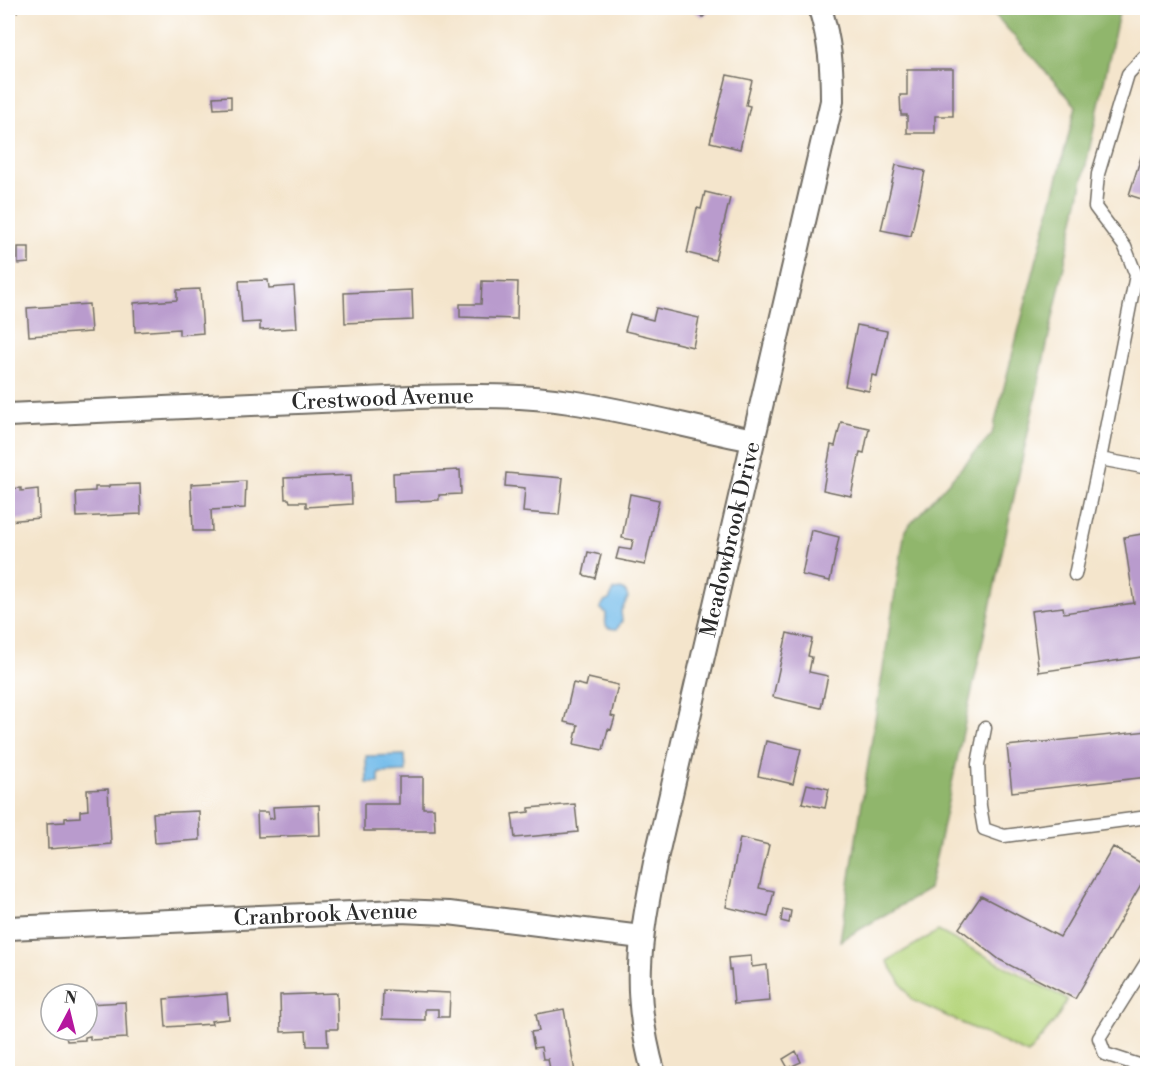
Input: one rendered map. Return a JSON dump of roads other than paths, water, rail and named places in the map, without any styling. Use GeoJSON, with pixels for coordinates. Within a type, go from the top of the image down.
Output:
{"type":"FeatureCollection","features":[{"type":"Feature","properties":{"kind":"street","name":"Meadowbrook Drive"},"geometry":{"type":"LineString","coordinates":[[654,1074],[644,1039],[639,1005],[638,970],[641,937],[656,863],[832,100],[832,66],[828,36],[820,8]]}},
{"type":"Feature","properties":{"kind":"street","name":"Crestwood Avenue"},"geometry":{"type":"LineString","coordinates":[[8,415],[469,395],[570,402],[753,440]]}},
{"type":"Feature","properties":{"kind":"street","name":"Cranbrook Avenue"},"geometry":{"type":"LineString","coordinates":[[8,928],[399,911],[448,912],[641,937]]}},
{"type":"Feature","properties":{"kind":"lane"},"geometry":{"type":"LineString","coordinates":[[1075,575],[1136,275],[1125,247],[1095,207],[1098,174],[1128,74],[1144,57],[1148,57]]}},
{"type":"Feature","properties":{"kind":"lane"},"geometry":{"type":"LineString","coordinates":[[1100,459],[1148,468]]}},
{"type":"Feature","properties":{"kind":"lane"},"geometry":{"type":"LineString","coordinates":[[985,728],[978,764],[980,806],[984,829],[1004,836],[1148,817]]}},
{"type":"Feature","properties":{"kind":"lane"},"geometry":{"type":"LineString","coordinates":[[1148,960],[1099,1038],[1105,1054],[1148,1068]]}},
{"type":"Feature","properties":{"kind":"water"},"geometry":{"type":"Polygon","coordinates":[[[621,589],[626,592],[628,598],[621,611],[622,621],[617,629],[609,628],[606,625],[606,613],[600,608],[604,602],[609,600],[614,590],[621,589]]]}},
{"type":"Feature","properties":{"kind":"water"},"geometry":{"type":"Polygon","coordinates":[[[405,755],[406,772],[379,773],[379,783],[367,783],[366,756],[405,755]]]}}]}
